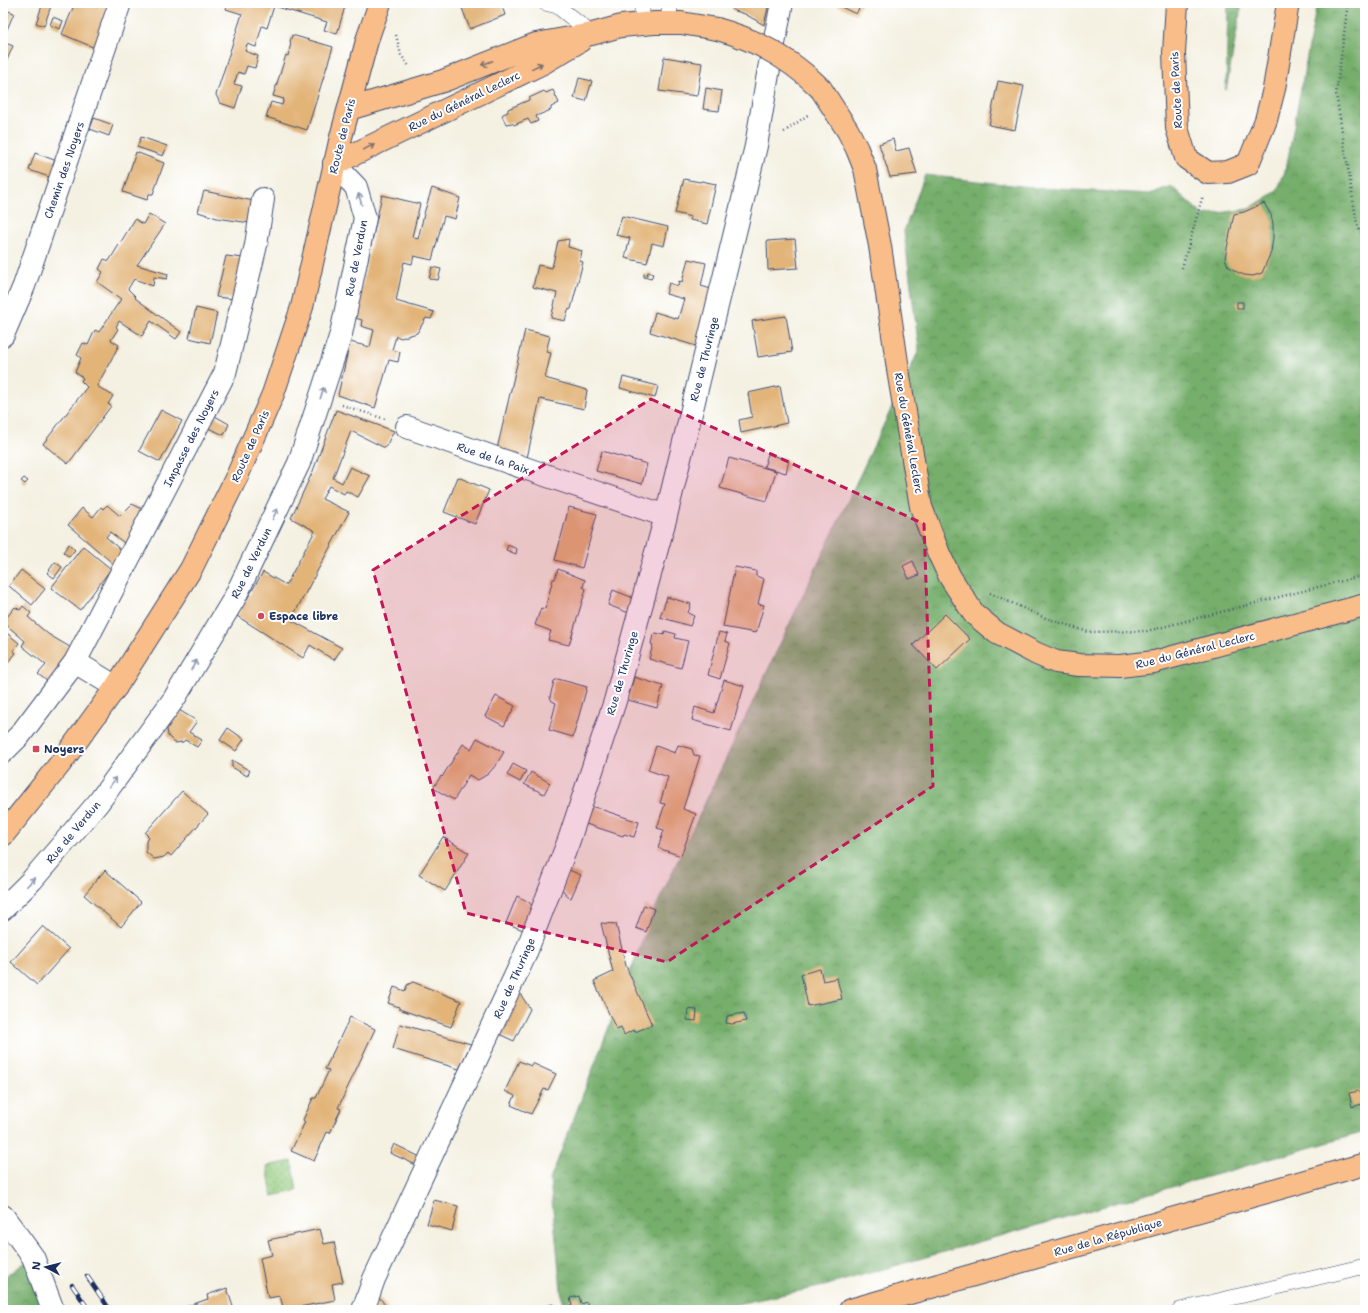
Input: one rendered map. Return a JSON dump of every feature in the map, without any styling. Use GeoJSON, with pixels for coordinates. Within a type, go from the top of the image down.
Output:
{"type":"FeatureCollection","features":[{"type":"Feature","properties":{"kind":"main road","name":"Route de Paris"},"geometry":{"type":"LineString","coordinates":[[3,835],[60,764],[116,687],[191,569],[238,474],[273,394],[302,307],[334,164],[368,37],[380,3]]}},
{"type":"Feature","properties":{"kind":"main road","name":"Route de Paris"},"geometry":{"type":"LineString","coordinates":[[1177,3],[1174,53],[1177,128],[1186,158],[1208,173]]}},
{"type":"Feature","properties":{"kind":"main road"},"geometry":{"type":"LineString","coordinates":[[1208,173],[1228,172],[1248,164],[1266,120],[1274,89],[1288,3]]}},
{"type":"Feature","properties":{"kind":"main road","name":"Rue du Général Leclerc"},"geometry":{"type":"LineString","coordinates":[[349,109],[443,81],[536,44],[592,34],[622,26],[642,14],[669,13],[693,24],[718,29],[751,40],[771,50],[796,66],[824,94],[848,131],[865,169],[879,239],[898,376],[921,507],[939,554],[950,577],[974,614],[997,633],[1037,654],[1056,662],[1102,667],[1138,665],[1154,662],[1365,605]]}},
{"type":"Feature","properties":{"kind":"main road","name":"Rue du Général Leclerc"},"geometry":{"type":"LineString","coordinates":[[334,164],[543,63],[592,34]]}},
{"type":"Feature","properties":{"kind":"main road","name":"Rue de la République"},"geometry":{"type":"LineString","coordinates":[[850,1310],[1365,1164]]}},
{"type":"Feature","properties":{"kind":"street","name":"Chemin des Noyers"},"geometry":{"type":"LineString","coordinates":[[3,335],[24,286],[120,3]]}},
{"type":"Feature","properties":{"kind":"street","name":"Rue de Thuringe"},"geometry":{"type":"LineString","coordinates":[[363,1310],[374,1279],[525,955],[569,840],[615,701],[666,516],[756,146],[782,3]]}},
{"type":"Feature","properties":{"kind":"street","name":"Rue de Verdun"},"geometry":{"type":"LineString","coordinates":[[3,909],[32,880],[98,803],[174,699],[234,599],[299,463],[341,334],[365,218],[356,187],[334,164]]}},
{"type":"Feature","properties":{"kind":"street","name":"Impasse des Noyers"},"geometry":{"type":"LineString","coordinates":[[75,662],[225,373],[256,245],[263,198]]}},
{"type":"Feature","properties":{"kind":"street","name":"Rue de la Paix"},"geometry":{"type":"LineString","coordinates":[[407,427],[666,516]]}},
{"type":"Feature","properties":{"kind":"street"},"geometry":{"type":"LineString","coordinates":[[3,752],[20,735],[75,662],[116,687]]}},
{"type":"Feature","properties":{"kind":"street"},"geometry":{"type":"LineString","coordinates":[[3,1216],[33,1257],[53,1310]]}},
{"type":"Feature","properties":{"kind":"lane"},"geometry":{"type":"LineString","coordinates":[[544,3],[557,6],[592,34]]}},
{"type":"Feature","properties":{"kind":"lane"},"geometry":{"type":"LineString","coordinates":[[1180,1310],[1365,1266]]}},
{"type":"Feature","properties":{"kind":"path"},"geometry":{"type":"LineString","coordinates":[[1348,3],[1336,94],[1357,224],[1365,239]]}},
{"type":"Feature","properties":{"kind":"path"},"geometry":{"type":"LineString","coordinates":[[396,35],[404,61],[410,67],[414,68]]}},
{"type":"Feature","properties":{"kind":"path"},"geometry":{"type":"LineString","coordinates":[[756,146],[766,145],[808,115],[824,94]]}},
{"type":"Feature","properties":{"kind":"path"},"geometry":{"type":"LineString","coordinates":[[1182,268],[1208,173]]}},
{"type":"Feature","properties":{"kind":"path"},"geometry":{"type":"LineString","coordinates":[[321,397],[407,427]]}},
{"type":"Feature","properties":{"kind":"path"},"geometry":{"type":"LineString","coordinates":[[985,591],[1043,617],[1088,632],[1147,631],[1365,575]]}},
{"type":"Feature","properties":{"kind":"highlighted area"},"geometry":{"type":"Polygon","coordinates":[[[651,399],[924,524],[933,786],[667,962],[466,913],[373,570],[651,399]]]}},
{"type":"Feature","properties":{"kind":"green space"},"geometry":{"type":"Polygon","coordinates":[[[1228,3],[1242,3],[1226,90],[1228,3]]]}},
{"type":"Feature","properties":{"kind":"green space"},"geometry":{"type":"Polygon","coordinates":[[[1317,3],[1365,3],[1365,1132],[824,1286],[708,1310],[563,1310],[550,1180],[652,915],[919,350],[904,231],[925,175],[1038,188],[1150,194],[1171,186],[1203,215],[1249,209],[1277,191],[1286,169],[1317,3]]]}},
{"type":"Feature","properties":{"kind":"green space"},"geometry":{"type":"Polygon","coordinates":[[[292,1161],[297,1191],[272,1196],[267,1166],[292,1161]]]}},
{"type":"Feature","properties":{"kind":"green space"},"geometry":{"type":"Polygon","coordinates":[[[33,1257],[53,1310],[3,1310],[3,1278],[33,1257]]]}},
{"type":"Feature","properties":{"kind":"building"},"geometry":{"type":"Polygon","coordinates":[[[43,3],[52,3],[44,26],[36,23],[43,3]]]}},
{"type":"Feature","properties":{"kind":"building"},"geometry":{"type":"Polygon","coordinates":[[[75,3],[109,3],[95,48],[62,34],[75,3]]]}},
{"type":"Feature","properties":{"kind":"building"},"geometry":{"type":"Polygon","coordinates":[[[228,3],[346,3],[337,34],[324,30],[327,22],[274,6],[267,28],[262,26],[256,47],[247,44],[245,51],[258,56],[255,68],[247,66],[244,74],[238,72],[234,84],[242,86],[235,108],[220,103],[216,95],[242,14],[226,9],[228,3]]]}},
{"type":"Feature","properties":{"kind":"building"},"geometry":{"type":"Polygon","coordinates":[[[460,3],[501,3],[505,15],[470,29],[460,3]]]}},
{"type":"Feature","properties":{"kind":"building"},"geometry":{"type":"Polygon","coordinates":[[[735,3],[769,3],[764,25],[745,14],[732,10],[735,3]]]}},
{"type":"Feature","properties":{"kind":"building"},"geometry":{"type":"Polygon","coordinates":[[[833,3],[862,3],[856,14],[833,3]]]}},
{"type":"Feature","properties":{"kind":"building"},"geometry":{"type":"Polygon","coordinates":[[[3,9],[14,13],[3,39],[3,9]]]}},
{"type":"Feature","properties":{"kind":"building"},"geometry":{"type":"Polygon","coordinates":[[[53,17],[63,21],[60,29],[50,25],[53,17]]]}},
{"type":"Feature","properties":{"kind":"building"},"geometry":{"type":"Polygon","coordinates":[[[292,35],[333,47],[307,130],[266,117],[271,102],[282,105],[284,99],[273,96],[286,55],[288,56],[292,35]]]}},
{"type":"Feature","properties":{"kind":"building"},"geometry":{"type":"Polygon","coordinates":[[[3,42],[13,46],[3,69],[3,42]]]}},
{"type":"Feature","properties":{"kind":"building"},"geometry":{"type":"Polygon","coordinates":[[[664,57],[702,63],[697,96],[659,91],[664,57]]]}},
{"type":"Feature","properties":{"kind":"building"},"geometry":{"type":"Polygon","coordinates":[[[579,78],[592,81],[586,101],[574,98],[579,78]]]}},
{"type":"Feature","properties":{"kind":"building"},"geometry":{"type":"Polygon","coordinates":[[[998,81],[1024,86],[1015,130],[989,125],[998,81]]]}},
{"type":"Feature","properties":{"kind":"building"},"geometry":{"type":"Polygon","coordinates":[[[706,88],[722,91],[719,111],[703,109],[706,88]]]}},
{"type":"Feature","properties":{"kind":"building"},"geometry":{"type":"Polygon","coordinates":[[[553,90],[559,103],[551,107],[551,110],[536,116],[538,121],[531,124],[528,119],[514,125],[512,123],[506,124],[502,116],[508,112],[508,109],[529,100],[529,98],[544,91],[546,93],[553,90]]]}},
{"type":"Feature","properties":{"kind":"building"},"geometry":{"type":"Polygon","coordinates":[[[94,118],[113,125],[109,136],[90,129],[94,118]]]}},
{"type":"Feature","properties":{"kind":"building"},"geometry":{"type":"Polygon","coordinates":[[[141,137],[167,146],[163,156],[137,147],[141,137]]]}},
{"type":"Feature","properties":{"kind":"building"},"geometry":{"type":"Polygon","coordinates":[[[893,139],[896,151],[909,148],[917,174],[890,177],[879,144],[893,139]]]}},
{"type":"Feature","properties":{"kind":"building"},"geometry":{"type":"Polygon","coordinates":[[[136,152],[164,163],[153,194],[149,194],[147,200],[123,192],[136,152]]]}},
{"type":"Feature","properties":{"kind":"building"},"geometry":{"type":"Polygon","coordinates":[[[35,153],[57,161],[52,178],[29,170],[35,153]]]}},
{"type":"Feature","properties":{"kind":"building"},"geometry":{"type":"Polygon","coordinates":[[[684,179],[716,184],[707,224],[690,220],[691,217],[675,213],[684,179]]]}},
{"type":"Feature","properties":{"kind":"building"},"geometry":{"type":"Polygon","coordinates":[[[432,188],[460,198],[455,219],[444,216],[432,260],[414,256],[412,264],[404,262],[396,301],[434,312],[431,319],[426,318],[417,333],[401,338],[396,336],[392,350],[400,352],[398,362],[389,360],[375,408],[338,395],[350,342],[370,347],[374,330],[361,326],[362,320],[355,318],[382,195],[420,204],[412,237],[418,239],[432,188]]]}},
{"type":"Feature","properties":{"kind":"building"},"geometry":{"type":"Polygon","coordinates":[[[204,191],[254,201],[250,223],[217,218],[198,212],[204,191]]]}},
{"type":"Feature","properties":{"kind":"building"},"geometry":{"type":"Polygon","coordinates":[[[1264,203],[1271,215],[1273,224],[1271,252],[1262,273],[1253,276],[1244,275],[1228,266],[1225,258],[1234,214],[1244,212],[1264,203]]]}},
{"type":"Feature","properties":{"kind":"building"},"geometry":{"type":"Polygon","coordinates":[[[149,214],[165,224],[137,265],[168,274],[167,279],[154,277],[153,286],[134,279],[128,289],[136,297],[135,298],[181,332],[176,339],[151,321],[142,336],[119,321],[116,327],[118,329],[111,340],[119,345],[97,386],[113,396],[108,404],[111,406],[68,464],[43,444],[87,387],[81,381],[83,378],[75,372],[81,358],[77,355],[83,343],[88,345],[95,330],[99,332],[121,299],[97,282],[103,272],[99,269],[104,259],[109,261],[135,219],[143,224],[149,214]]]}},
{"type":"Feature","properties":{"kind":"building"},"geometry":{"type":"Polygon","coordinates":[[[622,216],[668,227],[664,246],[652,243],[647,263],[625,258],[630,238],[616,235],[622,216]]]}},
{"type":"Feature","properties":{"kind":"building"},"geometry":{"type":"Polygon","coordinates":[[[569,239],[568,247],[582,251],[580,261],[583,262],[571,309],[568,310],[565,321],[551,318],[557,293],[533,287],[538,265],[552,268],[558,241],[569,239]]]}},
{"type":"Feature","properties":{"kind":"building"},"geometry":{"type":"Polygon","coordinates":[[[795,239],[798,268],[768,270],[767,241],[795,239]]]}},
{"type":"Feature","properties":{"kind":"building"},"geometry":{"type":"Polygon","coordinates":[[[226,256],[244,258],[235,299],[216,297],[226,256]]]}},
{"type":"Feature","properties":{"kind":"building"},"geometry":{"type":"Polygon","coordinates":[[[688,259],[706,263],[701,286],[711,289],[696,346],[650,332],[655,312],[678,319],[684,299],[666,294],[669,283],[678,286],[679,281],[682,282],[688,259]]]}},
{"type":"Feature","properties":{"kind":"building"},"geometry":{"type":"Polygon","coordinates":[[[432,267],[441,269],[438,280],[429,279],[432,267]]]}},
{"type":"Feature","properties":{"kind":"building"},"geometry":{"type":"Polygon","coordinates":[[[648,272],[653,274],[651,279],[644,277],[644,274],[647,275],[648,272]]]}},
{"type":"Feature","properties":{"kind":"building"},"geometry":{"type":"Polygon","coordinates":[[[1237,302],[1243,302],[1243,308],[1237,308],[1237,302]]]}},
{"type":"Feature","properties":{"kind":"building"},"geometry":{"type":"Polygon","coordinates":[[[196,308],[217,313],[210,343],[189,338],[196,308]]]}},
{"type":"Feature","properties":{"kind":"building"},"geometry":{"type":"Polygon","coordinates":[[[786,316],[792,352],[758,357],[752,321],[786,316]]]}},
{"type":"Feature","properties":{"kind":"building"},"geometry":{"type":"Polygon","coordinates":[[[525,330],[550,336],[546,352],[551,353],[545,378],[587,390],[584,409],[540,399],[527,458],[497,449],[525,330]]]}},
{"type":"Feature","properties":{"kind":"building"},"geometry":{"type":"Polygon","coordinates":[[[623,377],[658,386],[655,398],[620,388],[623,377]]]}},
{"type":"Feature","properties":{"kind":"building"},"geometry":{"type":"Polygon","coordinates":[[[780,386],[787,423],[741,433],[739,420],[752,417],[748,393],[780,386]]]}},
{"type":"Feature","properties":{"kind":"building"},"geometry":{"type":"Polygon","coordinates":[[[161,410],[182,421],[160,462],[139,451],[161,410]]]}},
{"type":"Feature","properties":{"kind":"building"},"geometry":{"type":"Polygon","coordinates":[[[336,410],[394,431],[385,448],[351,431],[333,478],[342,483],[350,467],[370,476],[358,497],[346,491],[344,494],[329,486],[322,499],[349,512],[291,620],[342,648],[334,660],[310,645],[303,658],[237,616],[263,572],[286,585],[315,531],[291,518],[313,471],[336,410]]]}},
{"type":"Feature","properties":{"kind":"building"},"geometry":{"type":"Polygon","coordinates":[[[3,412],[8,416],[3,423],[3,412]]]}},
{"type":"Feature","properties":{"kind":"building"},"geometry":{"type":"Polygon","coordinates":[[[215,416],[229,424],[224,435],[208,428],[215,416]]]}},
{"type":"Feature","properties":{"kind":"building"},"geometry":{"type":"Polygon","coordinates":[[[602,451],[647,464],[642,484],[596,471],[602,451]]]}},
{"type":"Feature","properties":{"kind":"building"},"geometry":{"type":"Polygon","coordinates":[[[768,454],[789,460],[786,473],[764,467],[768,454]]]}},
{"type":"Feature","properties":{"kind":"building"},"geometry":{"type":"Polygon","coordinates":[[[729,458],[776,471],[767,501],[720,488],[729,458]]]}},
{"type":"Feature","properties":{"kind":"building"},"geometry":{"type":"Polygon","coordinates":[[[458,477],[489,490],[475,524],[444,512],[458,477]]]}},
{"type":"Feature","properties":{"kind":"building"},"geometry":{"type":"Polygon","coordinates":[[[24,478],[28,481],[25,484],[21,481],[24,478]]]}},
{"type":"Feature","properties":{"kind":"building"},"geometry":{"type":"Polygon","coordinates":[[[132,504],[146,511],[128,546],[110,532],[106,537],[124,553],[117,567],[68,525],[82,508],[93,517],[101,507],[103,509],[107,505],[120,516],[132,504]]]}},
{"type":"Feature","properties":{"kind":"building"},"geometry":{"type":"Polygon","coordinates":[[[569,507],[597,514],[582,568],[555,560],[569,507]]]}},
{"type":"Feature","properties":{"kind":"building"},"geometry":{"type":"Polygon","coordinates":[[[69,544],[75,550],[69,557],[63,552],[69,544]]]}},
{"type":"Feature","properties":{"kind":"building"},"geometry":{"type":"Polygon","coordinates":[[[508,545],[517,549],[516,554],[506,550],[508,545]]]}},
{"type":"Feature","properties":{"kind":"building"},"geometry":{"type":"Polygon","coordinates":[[[83,546],[111,569],[80,610],[51,588],[83,546]]]}},
{"type":"Feature","properties":{"kind":"building"},"geometry":{"type":"Polygon","coordinates":[[[913,561],[919,575],[909,579],[903,566],[913,561]]]}},
{"type":"Feature","properties":{"kind":"building"},"geometry":{"type":"Polygon","coordinates":[[[55,562],[62,567],[54,578],[47,573],[55,562]]]}},
{"type":"Feature","properties":{"kind":"building"},"geometry":{"type":"Polygon","coordinates":[[[735,567],[756,571],[756,576],[764,579],[758,604],[764,605],[756,633],[723,627],[735,567]]]}},
{"type":"Feature","properties":{"kind":"building"},"geometry":{"type":"Polygon","coordinates":[[[558,569],[585,580],[583,587],[586,589],[569,645],[548,640],[551,631],[535,625],[541,608],[545,609],[553,579],[555,579],[558,569]]]}},
{"type":"Feature","properties":{"kind":"building"},"geometry":{"type":"Polygon","coordinates":[[[21,570],[45,589],[32,605],[9,586],[21,570]]]}},
{"type":"Feature","properties":{"kind":"building"},"geometry":{"type":"Polygon","coordinates":[[[613,590],[633,599],[629,613],[608,605],[613,590]]]}},
{"type":"Feature","properties":{"kind":"building"},"geometry":{"type":"Polygon","coordinates":[[[667,597],[691,604],[688,613],[694,616],[690,626],[660,617],[667,597]]]}},
{"type":"Feature","properties":{"kind":"building"},"geometry":{"type":"Polygon","coordinates":[[[23,606],[31,613],[28,617],[48,634],[73,649],[52,685],[38,674],[46,665],[22,646],[25,641],[3,622],[15,607],[20,610],[23,606]]]}},
{"type":"Feature","properties":{"kind":"building"},"geometry":{"type":"Polygon","coordinates":[[[945,614],[970,639],[937,670],[913,645],[945,614]]]}},
{"type":"Feature","properties":{"kind":"building"},"geometry":{"type":"Polygon","coordinates":[[[3,630],[19,643],[13,651],[16,653],[3,669],[3,630]]]}},
{"type":"Feature","properties":{"kind":"building"},"geometry":{"type":"Polygon","coordinates":[[[665,631],[676,634],[675,638],[688,641],[681,668],[649,659],[653,645],[651,644],[653,635],[656,633],[664,635],[665,631]]]}},
{"type":"Feature","properties":{"kind":"building"},"geometry":{"type":"Polygon","coordinates":[[[719,632],[727,634],[725,641],[730,643],[720,679],[708,675],[719,632]]]}},
{"type":"Feature","properties":{"kind":"building"},"geometry":{"type":"Polygon","coordinates":[[[634,677],[663,686],[657,708],[628,700],[634,677]]]}},
{"type":"Feature","properties":{"kind":"building"},"geometry":{"type":"Polygon","coordinates":[[[558,679],[587,687],[573,737],[549,730],[556,703],[552,701],[550,697],[554,681],[558,679]]]}},
{"type":"Feature","properties":{"kind":"building"},"geometry":{"type":"Polygon","coordinates":[[[724,680],[744,686],[731,731],[692,720],[695,707],[714,713],[724,680]]]}},
{"type":"Feature","properties":{"kind":"building"},"geometry":{"type":"Polygon","coordinates":[[[496,696],[515,706],[504,726],[485,716],[496,696]]]}},
{"type":"Feature","properties":{"kind":"building"},"geometry":{"type":"Polygon","coordinates":[[[179,710],[197,721],[189,732],[202,740],[197,747],[185,740],[183,742],[175,743],[168,736],[167,729],[179,710]]]}},
{"type":"Feature","properties":{"kind":"building"},"geometry":{"type":"Polygon","coordinates":[[[3,712],[7,716],[3,721],[3,712]]]}},
{"type":"Feature","properties":{"kind":"building"},"geometry":{"type":"Polygon","coordinates":[[[228,728],[244,739],[236,751],[220,740],[228,728]]]}},
{"type":"Feature","properties":{"kind":"building"},"geometry":{"type":"Polygon","coordinates":[[[477,738],[504,752],[496,765],[488,774],[478,780],[469,775],[454,800],[433,788],[441,776],[442,777],[463,744],[471,749],[477,738]]]}},
{"type":"Feature","properties":{"kind":"building"},"geometry":{"type":"Polygon","coordinates":[[[678,745],[692,749],[694,755],[700,756],[683,809],[696,814],[681,856],[658,848],[664,830],[657,828],[665,804],[660,803],[668,777],[648,770],[656,746],[675,753],[678,745]]]}},
{"type":"Feature","properties":{"kind":"building"},"geometry":{"type":"Polygon","coordinates":[[[232,760],[250,771],[247,776],[232,767],[232,760]]]}},
{"type":"Feature","properties":{"kind":"building"},"geometry":{"type":"Polygon","coordinates":[[[513,764],[526,771],[520,782],[507,775],[513,764]]]}},
{"type":"Feature","properties":{"kind":"building"},"geometry":{"type":"Polygon","coordinates":[[[531,772],[550,783],[544,794],[524,784],[531,772]]]}},
{"type":"Feature","properties":{"kind":"building"},"geometry":{"type":"Polygon","coordinates":[[[182,791],[208,814],[171,856],[168,853],[164,857],[154,859],[146,852],[146,841],[149,837],[145,833],[182,791]]]}},
{"type":"Feature","properties":{"kind":"building"},"geometry":{"type":"Polygon","coordinates":[[[591,806],[639,822],[634,837],[624,834],[623,836],[586,824],[591,806]]]}},
{"type":"Feature","properties":{"kind":"building"},"geometry":{"type":"Polygon","coordinates":[[[443,837],[469,853],[445,891],[419,875],[443,837]]]}},
{"type":"Feature","properties":{"kind":"building"},"geometry":{"type":"Polygon","coordinates":[[[105,870],[141,902],[121,927],[84,895],[105,870]]]}},
{"type":"Feature","properties":{"kind":"building"},"geometry":{"type":"Polygon","coordinates":[[[569,870],[581,875],[571,898],[568,897],[562,889],[569,870]]]}},
{"type":"Feature","properties":{"kind":"building"},"geometry":{"type":"Polygon","coordinates":[[[517,896],[529,902],[534,909],[526,928],[523,930],[506,923],[517,896]]]}},
{"type":"Feature","properties":{"kind":"building"},"geometry":{"type":"Polygon","coordinates":[[[644,905],[654,909],[646,932],[636,928],[644,905]]]}},
{"type":"Feature","properties":{"kind":"building"},"geometry":{"type":"Polygon","coordinates":[[[601,923],[616,924],[626,966],[652,1025],[635,1032],[633,1030],[624,1035],[621,1027],[616,1029],[594,981],[613,972],[601,923]]]}},
{"type":"Feature","properties":{"kind":"building"},"geometry":{"type":"Polygon","coordinates":[[[43,926],[69,949],[37,985],[11,962],[43,926]]]}},
{"type":"Feature","properties":{"kind":"building"},"geometry":{"type":"Polygon","coordinates":[[[820,969],[823,981],[837,978],[842,999],[808,1006],[801,974],[820,969]]]}},
{"type":"Feature","properties":{"kind":"building"},"geometry":{"type":"Polygon","coordinates":[[[413,982],[461,1001],[451,1027],[399,1009],[399,1007],[388,1003],[394,987],[405,991],[407,985],[413,982]]]}},
{"type":"Feature","properties":{"kind":"building"},"geometry":{"type":"Polygon","coordinates":[[[519,992],[530,1009],[514,1041],[499,1034],[519,992]]]}},
{"type":"Feature","properties":{"kind":"building"},"geometry":{"type":"Polygon","coordinates":[[[688,1009],[697,1010],[696,1021],[687,1020],[688,1009]]]}},
{"type":"Feature","properties":{"kind":"building"},"geometry":{"type":"Polygon","coordinates":[[[744,1013],[746,1021],[732,1024],[726,1023],[727,1016],[744,1013]]]}},
{"type":"Feature","properties":{"kind":"building"},"geometry":{"type":"Polygon","coordinates":[[[350,1017],[375,1029],[338,1108],[341,1109],[330,1133],[327,1132],[314,1161],[291,1151],[305,1122],[303,1120],[313,1098],[316,1098],[329,1070],[325,1069],[350,1017]]]}},
{"type":"Feature","properties":{"kind":"building"},"geometry":{"type":"Polygon","coordinates":[[[400,1024],[471,1044],[459,1069],[393,1049],[400,1024]]]}},
{"type":"Feature","properties":{"kind":"building"},"geometry":{"type":"Polygon","coordinates":[[[519,1061],[531,1066],[532,1063],[556,1074],[548,1090],[544,1089],[531,1114],[511,1105],[515,1096],[505,1091],[519,1061]]]}},
{"type":"Feature","properties":{"kind":"building"},"geometry":{"type":"Polygon","coordinates":[[[1365,1090],[1365,1111],[1362,1104],[1352,1107],[1349,1093],[1365,1090]]]}},
{"type":"Feature","properties":{"kind":"building"},"geometry":{"type":"Polygon","coordinates":[[[394,1144],[420,1157],[416,1165],[390,1153],[394,1144]]]}},
{"type":"Feature","properties":{"kind":"building"},"geometry":{"type":"Polygon","coordinates":[[[434,1200],[458,1206],[452,1231],[427,1224],[434,1200]]]}},
{"type":"Feature","properties":{"kind":"building"},"geometry":{"type":"Polygon","coordinates":[[[320,1229],[324,1244],[334,1242],[343,1282],[332,1284],[335,1300],[284,1310],[280,1296],[268,1298],[260,1258],[272,1255],[268,1240],[320,1229]]]}},
{"type":"Feature","properties":{"kind":"building"},"geometry":{"type":"Polygon","coordinates":[[[227,1288],[234,1310],[183,1310],[182,1308],[208,1299],[207,1295],[227,1288]]]}},
{"type":"Feature","properties":{"kind":"building"},"geometry":{"type":"Polygon","coordinates":[[[579,1296],[581,1304],[587,1302],[588,1310],[555,1310],[572,1306],[570,1298],[579,1296]]]}},
{"type":"Feature","properties":{"kind":"building"},"geometry":{"type":"Polygon","coordinates":[[[379,1297],[389,1310],[375,1310],[376,1302],[379,1297]]]}},
{"type":"Feature","properties":{"kind":"building"},"geometry":{"type":"Polygon","coordinates":[[[553,1304],[554,1310],[546,1310],[545,1306],[553,1304]]]}},
{"type":"Feature","properties":{"kind":"railway"},"geometry":{"type":"LineString","coordinates":[[87,1276],[110,1310]]}},
{"type":"Feature","properties":{"kind":"railway"},"geometry":{"type":"LineString","coordinates":[[72,1285],[89,1310]]}},
{"type":"Feature","properties":{"kind":"place","name":"Espace libre"},"geometry":{"type":"Point","coordinates":[261,616]}},
{"type":"Feature","properties":{"kind":"place","name":"Noyers"},"geometry":{"type":"Point","coordinates":[36,749]}}]}
